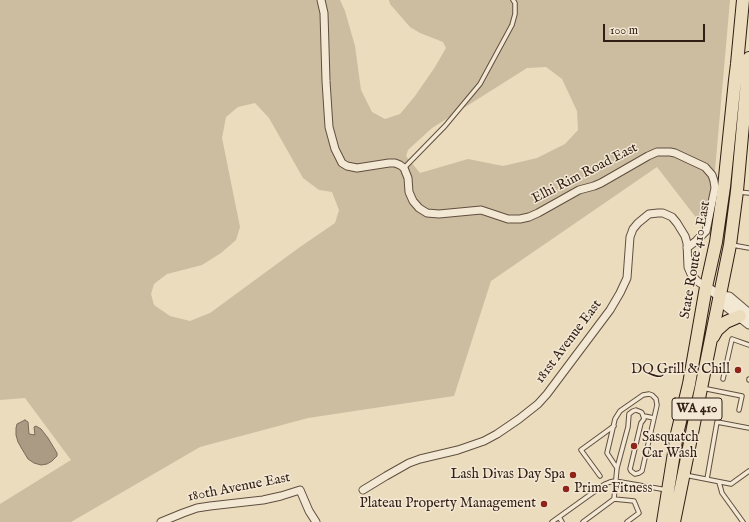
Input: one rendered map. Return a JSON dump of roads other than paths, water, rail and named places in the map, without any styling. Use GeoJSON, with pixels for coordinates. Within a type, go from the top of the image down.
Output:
{"type":"FeatureCollection","features":[{"type":"Feature","properties":{"kind":"highway","name":"State Route 410 East"},"geometry":{"type":"LineString","coordinates":[[663,522],[677,434],[689,384],[706,287],[716,242],[724,187],[743,0]]}},
{"type":"Feature","properties":{"kind":"highway","name":"State Route 410 East"},"geometry":{"type":"LineString","coordinates":[[674,522],[730,245],[743,192],[749,58]]}},
{"type":"Feature","properties":{"kind":"highway"},"geometry":{"type":"LineString","coordinates":[[712,338],[717,330],[726,322],[747,315]]}},
{"type":"Feature","properties":{"kind":"street"},"geometry":{"type":"LineString","coordinates":[[321,0],[324,12],[326,81],[330,128],[338,157],[342,163],[351,167],[357,168],[389,162],[395,163],[404,168]]}},
{"type":"Feature","properties":{"kind":"street","name":"Elhi Rim Road East"},"geometry":{"type":"LineString","coordinates":[[404,168],[408,178],[409,192],[413,200],[419,208],[427,213],[439,214],[481,210],[508,219],[520,219],[538,213],[579,190],[601,183],[657,152],[675,153],[705,167],[712,175],[715,188],[706,231],[687,248]]}},
{"type":"Feature","properties":{"kind":"street","name":"181st Avenue East"},"geometry":{"type":"LineString","coordinates":[[364,490],[410,463],[420,459],[458,450],[484,441],[519,419],[538,404],[610,310],[625,286],[628,272],[630,237],[633,229],[649,214],[663,212],[672,217],[681,228],[687,243],[688,267],[691,274],[697,281],[706,287]]}},
{"type":"Feature","properties":{"kind":"street"},"geometry":{"type":"LineString","coordinates":[[706,287],[720,296],[725,305],[747,315]]}},
{"type":"Feature","properties":{"kind":"street","name":"180th Avenue East"},"geometry":{"type":"LineString","coordinates":[[162,522],[197,508],[263,500],[300,490],[309,511],[316,522]]}},
{"type":"Feature","properties":{"kind":"lane"},"geometry":{"type":"LineString","coordinates":[[404,168],[444,126],[480,84],[512,25],[515,14],[515,3],[513,0]]}},
{"type":"Feature","properties":{"kind":"lane"},"geometry":{"type":"LineString","coordinates":[[730,245],[749,248]]}},
{"type":"Feature","properties":{"kind":"lane"},"geometry":{"type":"LineString","coordinates":[[723,379],[732,339],[749,345]]}},
{"type":"Feature","properties":{"kind":"lane"},"geometry":{"type":"LineString","coordinates":[[701,388],[742,396],[739,410]]}},
{"type":"Feature","properties":{"kind":"lane"},"geometry":{"type":"LineString","coordinates":[[617,468],[608,453],[615,419],[620,411],[643,395],[649,394],[654,397],[657,402],[642,471],[635,474],[631,471],[630,467],[644,416]]}},
{"type":"Feature","properties":{"kind":"lane"},"geometry":{"type":"LineString","coordinates":[[583,522],[614,498],[617,468],[630,420],[629,414],[633,410],[638,410],[644,416],[654,418]]}},
{"type":"Feature","properties":{"kind":"lane"},"geometry":{"type":"LineString","coordinates":[[707,479],[717,422],[749,428]]}},
{"type":"Feature","properties":{"kind":"lane"},"geometry":{"type":"LineString","coordinates":[[600,476],[581,450],[614,426]]}},
{"type":"Feature","properties":{"kind":"lane"},"geometry":{"type":"LineString","coordinates":[[683,475],[732,484],[749,471]]}},
{"type":"Feature","properties":{"kind":"lane"},"geometry":{"type":"LineString","coordinates":[[552,522],[610,482],[615,481],[668,490]]}},
{"type":"Feature","properties":{"kind":"lane"},"geometry":{"type":"LineString","coordinates":[[719,482],[722,493],[743,522]]}},
{"type":"Feature","properties":{"kind":"lane"},"geometry":{"type":"LineString","coordinates":[[614,498],[634,502],[639,513],[627,522]]}},
{"type":"Feature","properties":{"kind":"lane"},"geometry":{"type":"LineString","coordinates":[[559,517],[562,522]]}},
{"type":"Feature","properties":{"kind":"place","name":"DQ Grill & Chill"},"geometry":{"type":"Point","coordinates":[738,370]}},
{"type":"Feature","properties":{"kind":"place","name":"Sasquatch Car Wash"},"geometry":{"type":"Point","coordinates":[634,446]}},
{"type":"Feature","properties":{"kind":"place","name":"Lash Divas Day Spa"},"geometry":{"type":"Point","coordinates":[573,475]}},
{"type":"Feature","properties":{"kind":"place","name":"Prime Fitness"},"geometry":{"type":"Point","coordinates":[566,489]}},
{"type":"Feature","properties":{"kind":"place","name":"Plateau Property Management"},"geometry":{"type":"Point","coordinates":[544,504]}}]}
